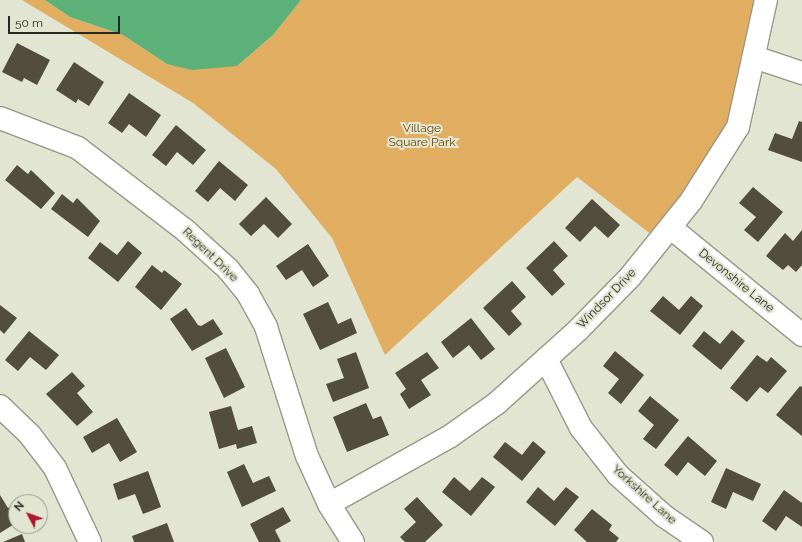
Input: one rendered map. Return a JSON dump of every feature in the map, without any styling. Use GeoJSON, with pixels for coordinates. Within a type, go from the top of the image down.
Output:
{"type":"FeatureCollection","features":[{"type":"Feature","properties":{"kind":"street","name":"Windsor Drive"},"geometry":{"type":"LineString","coordinates":[[329,504],[449,437],[497,402],[546,359],[630,277],[692,201],[738,127],[766,0]]}},
{"type":"Feature","properties":{"kind":"street"},"geometry":{"type":"LineString","coordinates":[[754,57],[802,73]]}},
{"type":"Feature","properties":{"kind":"street","name":"Regent Drive"},"geometry":{"type":"LineString","coordinates":[[0,118],[78,148],[186,232],[228,269],[248,294],[266,327],[293,417],[329,504],[353,542]]}},
{"type":"Feature","properties":{"kind":"street","name":"Devonshire Lane"},"geometry":{"type":"LineString","coordinates":[[671,228],[802,335]]}},
{"type":"Feature","properties":{"kind":"street","name":"Yorkshire Lane"},"geometry":{"type":"LineString","coordinates":[[546,359],[581,428],[618,475],[664,516],[702,542]]}},
{"type":"Feature","properties":{"kind":"street"},"geometry":{"type":"LineString","coordinates":[[0,406],[30,436],[55,468],[90,542]]}},
{"type":"Feature","properties":{"kind":"green space","name":"Village Square Park"},"geometry":{"type":"Polygon","coordinates":[[[22,0],[45,0],[70,17],[123,35],[167,64],[237,66],[273,35],[301,0],[758,0],[729,120],[699,175],[652,235],[577,177],[385,355],[332,238],[276,169],[193,103],[22,0]]]}},
{"type":"Feature","properties":{"kind":"shaded area"},"geometry":{"type":"Polygon","coordinates":[[[45,0],[301,0],[273,35],[237,66],[192,70],[167,64],[123,35],[70,17],[45,0]]]}},
{"type":"Feature","properties":{"kind":"building"},"geometry":{"type":"Polygon","coordinates":[[[17,43],[50,60],[37,85],[24,78],[22,82],[2,72],[17,43]]]}},
{"type":"Feature","properties":{"kind":"building"},"geometry":{"type":"Polygon","coordinates":[[[74,62],[104,82],[89,106],[78,99],[76,103],[56,90],[74,62]]]}},
{"type":"Feature","properties":{"kind":"building"},"geometry":{"type":"Polygon","coordinates":[[[129,93],[161,115],[146,137],[129,124],[122,133],[108,123],[129,93]]]}},
{"type":"Feature","properties":{"kind":"building"},"geometry":{"type":"Polygon","coordinates":[[[799,121],[802,122],[802,162],[768,150],[775,133],[792,139],[799,121]]]}},
{"type":"Feature","properties":{"kind":"building"},"geometry":{"type":"Polygon","coordinates":[[[176,125],[206,150],[193,165],[177,152],[166,166],[152,155],[176,125]]]}},
{"type":"Feature","properties":{"kind":"building"},"geometry":{"type":"Polygon","coordinates":[[[219,161],[248,185],[235,201],[220,188],[208,202],[195,191],[219,161]]]}},
{"type":"Feature","properties":{"kind":"building"},"geometry":{"type":"Polygon","coordinates":[[[17,165],[28,174],[31,170],[55,193],[41,209],[5,180],[17,165]]]}},
{"type":"Feature","properties":{"kind":"building"},"geometry":{"type":"Polygon","coordinates":[[[753,187],[783,212],[758,242],[744,230],[756,217],[739,203],[753,187]]]}},
{"type":"Feature","properties":{"kind":"building"},"geometry":{"type":"Polygon","coordinates":[[[62,194],[73,203],[77,198],[100,221],[88,237],[51,209],[62,194]]]}},
{"type":"Feature","properties":{"kind":"building"},"geometry":{"type":"Polygon","coordinates":[[[266,197],[292,224],[278,238],[264,224],[251,236],[239,224],[266,197]]]}},
{"type":"Feature","properties":{"kind":"building"},"geometry":{"type":"Polygon","coordinates":[[[592,199],[620,225],[608,238],[595,226],[580,242],[565,228],[592,199]]]}},
{"type":"Feature","properties":{"kind":"building"},"geometry":{"type":"Polygon","coordinates":[[[802,230],[802,265],[796,272],[788,265],[783,270],[766,256],[785,233],[793,241],[802,230]]]}},
{"type":"Feature","properties":{"kind":"building"},"geometry":{"type":"Polygon","coordinates":[[[128,241],[142,253],[118,282],[88,258],[100,242],[117,255],[128,241]]]}},
{"type":"Feature","properties":{"kind":"building"},"geometry":{"type":"Polygon","coordinates":[[[554,241],[568,256],[553,270],[565,284],[552,296],[526,268],[554,241]]]}},
{"type":"Feature","properties":{"kind":"building"},"geometry":{"type":"Polygon","coordinates":[[[308,244],[329,276],[313,287],[302,270],[286,280],[276,266],[308,244]]]}},
{"type":"Feature","properties":{"kind":"building"},"geometry":{"type":"Polygon","coordinates":[[[152,265],[162,273],[164,270],[182,284],[161,310],[135,287],[152,265]]]}},
{"type":"Feature","properties":{"kind":"building"},"geometry":{"type":"Polygon","coordinates":[[[512,281],[526,297],[511,311],[522,324],[509,336],[483,308],[512,281]]]}},
{"type":"Feature","properties":{"kind":"building"},"geometry":{"type":"Polygon","coordinates":[[[663,296],[679,310],[691,296],[703,306],[680,335],[650,311],[663,296]]]}},
{"type":"Feature","properties":{"kind":"building"},"geometry":{"type":"Polygon","coordinates":[[[328,302],[338,324],[351,318],[357,333],[320,350],[303,314],[328,302]]]}},
{"type":"Feature","properties":{"kind":"building"},"geometry":{"type":"Polygon","coordinates":[[[0,305],[17,318],[4,334],[0,330],[0,305]]]}},
{"type":"Feature","properties":{"kind":"building"},"geometry":{"type":"Polygon","coordinates":[[[186,308],[198,325],[201,326],[213,319],[223,334],[192,351],[170,319],[186,308]]]}},
{"type":"Feature","properties":{"kind":"building"},"geometry":{"type":"Polygon","coordinates":[[[471,318],[495,349],[481,360],[469,345],[453,358],[441,342],[471,318]]]}},
{"type":"Feature","properties":{"kind":"building"},"geometry":{"type":"Polygon","coordinates":[[[732,330],[745,341],[721,370],[692,346],[704,331],[720,344],[732,330]]]}},
{"type":"Feature","properties":{"kind":"building"},"geometry":{"type":"Polygon","coordinates":[[[29,331],[59,355],[46,370],[30,357],[18,371],[5,360],[29,331]]]}},
{"type":"Feature","properties":{"kind":"building"},"geometry":{"type":"Polygon","coordinates":[[[226,348],[245,387],[224,398],[205,358],[226,348]]]}},
{"type":"Feature","properties":{"kind":"building"},"geometry":{"type":"Polygon","coordinates":[[[615,351],[644,375],[621,404],[608,393],[619,379],[603,366],[615,351]]]}},
{"type":"Feature","properties":{"kind":"building"},"geometry":{"type":"Polygon","coordinates":[[[356,352],[369,388],[333,402],[326,384],[344,378],[337,359],[356,352]]]}},
{"type":"Feature","properties":{"kind":"building"},"geometry":{"type":"Polygon","coordinates":[[[427,352],[439,368],[421,380],[431,395],[409,409],[400,394],[406,389],[395,373],[427,352]]]}},
{"type":"Feature","properties":{"kind":"building"},"geometry":{"type":"Polygon","coordinates":[[[757,355],[767,362],[771,357],[787,371],[768,393],[760,387],[747,402],[730,388],[757,355]]]}},
{"type":"Feature","properties":{"kind":"building"},"geometry":{"type":"Polygon","coordinates":[[[72,372],[85,386],[77,393],[93,412],[77,426],[46,394],[72,372]]]}},
{"type":"Feature","properties":{"kind":"building"},"geometry":{"type":"Polygon","coordinates":[[[800,386],[802,387],[802,436],[776,415],[800,386]]]}},
{"type":"Feature","properties":{"kind":"building"},"geometry":{"type":"Polygon","coordinates":[[[650,396],[679,420],[656,449],[643,439],[654,425],[638,411],[650,396]]]}},
{"type":"Feature","properties":{"kind":"building"},"geometry":{"type":"Polygon","coordinates":[[[366,403],[373,419],[381,416],[389,435],[347,452],[333,417],[366,403]]]}},
{"type":"Feature","properties":{"kind":"building"},"geometry":{"type":"Polygon","coordinates":[[[231,406],[238,430],[252,426],[257,443],[237,449],[236,444],[219,449],[209,412],[231,406]]]}},
{"type":"Feature","properties":{"kind":"building"},"geometry":{"type":"Polygon","coordinates":[[[117,418],[137,452],[120,462],[109,443],[92,453],[83,437],[117,418]]]}},
{"type":"Feature","properties":{"kind":"building"},"geometry":{"type":"Polygon","coordinates":[[[688,436],[717,461],[705,476],[688,462],[677,476],[664,465],[688,436]]]}},
{"type":"Feature","properties":{"kind":"building"},"geometry":{"type":"Polygon","coordinates":[[[533,441],[546,452],[522,481],[493,457],[505,442],[522,455],[533,441]]]}},
{"type":"Feature","properties":{"kind":"building"},"geometry":{"type":"Polygon","coordinates":[[[244,464],[253,483],[269,476],[276,491],[242,507],[227,472],[244,464]]]}},
{"type":"Feature","properties":{"kind":"building"},"geometry":{"type":"Polygon","coordinates":[[[726,468],[761,484],[753,501],[733,492],[726,509],[711,502],[726,468]]]}},
{"type":"Feature","properties":{"kind":"building"},"geometry":{"type":"Polygon","coordinates":[[[148,471],[161,507],[143,514],[135,494],[118,500],[113,484],[148,471]]]}},
{"type":"Feature","properties":{"kind":"building"},"geometry":{"type":"Polygon","coordinates":[[[454,477],[470,491],[482,477],[495,487],[471,516],[442,492],[454,477]]]}},
{"type":"Feature","properties":{"kind":"building"},"geometry":{"type":"Polygon","coordinates":[[[538,487],[554,501],[566,487],[579,497],[555,526],[526,502],[538,487]]]}},
{"type":"Feature","properties":{"kind":"building"},"geometry":{"type":"Polygon","coordinates":[[[784,490],[802,503],[802,527],[786,516],[776,531],[762,521],[784,490]]]}},
{"type":"Feature","properties":{"kind":"building"},"geometry":{"type":"Polygon","coordinates":[[[0,495],[8,508],[8,528],[0,533],[0,495]]]}},
{"type":"Feature","properties":{"kind":"building"},"geometry":{"type":"Polygon","coordinates":[[[417,497],[443,525],[425,542],[405,542],[400,537],[416,522],[404,509],[417,497]]]}},
{"type":"Feature","properties":{"kind":"building"},"geometry":{"type":"Polygon","coordinates":[[[283,507],[291,521],[275,530],[281,542],[259,542],[250,524],[283,507]]]}},
{"type":"Feature","properties":{"kind":"building"},"geometry":{"type":"Polygon","coordinates":[[[592,509],[612,525],[609,530],[619,538],[616,542],[587,542],[574,530],[592,509]]]}},
{"type":"Feature","properties":{"kind":"building"},"geometry":{"type":"Polygon","coordinates":[[[167,523],[174,542],[134,542],[132,536],[167,523]]]}},
{"type":"Feature","properties":{"kind":"building"},"geometry":{"type":"Polygon","coordinates":[[[22,534],[25,542],[3,542],[22,534]]]}}]}
